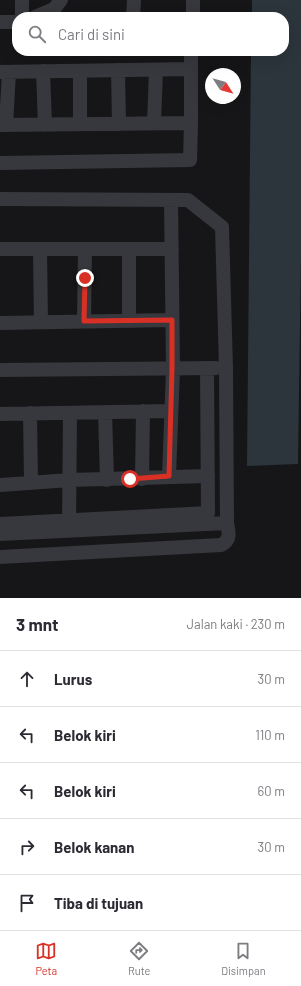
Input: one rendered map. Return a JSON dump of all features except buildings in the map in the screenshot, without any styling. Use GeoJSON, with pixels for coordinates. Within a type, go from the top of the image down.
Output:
{"type":"FeatureCollection","features":[{"type":"Feature","properties":{"kind":"street"},"geometry":{"type":"LineString","coordinates":[[22,0],[22,12]]}},
{"type":"Feature","properties":{"kind":"street"},"geometry":{"type":"LineString","coordinates":[[47,12],[54,9],[61,0]]}},
{"type":"Feature","properties":{"kind":"street"},"geometry":{"type":"LineString","coordinates":[[133,12],[134,0]]}},
{"type":"Feature","properties":{"kind":"street"},"geometry":{"type":"LineString","coordinates":[[193,0],[193,12]]}},
{"type":"Feature","properties":{"kind":"street"},"geometry":{"type":"LineString","coordinates":[[0,22],[12,22]]}},
{"type":"Feature","properties":{"kind":"street"},"geometry":{"type":"LineString","coordinates":[[0,164],[190,160],[191,56]]}},
{"type":"Feature","properties":{"kind":"street"},"geometry":{"type":"LineString","coordinates":[[118,70],[119,124]]}},
{"type":"Feature","properties":{"kind":"street"},"geometry":{"type":"LineString","coordinates":[[154,123],[156,70]]}},
{"type":"Feature","properties":{"kind":"street"},"geometry":{"type":"LineString","coordinates":[[190,70],[4,72],[3,125],[191,123]]}},
{"type":"Feature","properties":{"kind":"street"},"geometry":{"type":"LineString","coordinates":[[43,71],[46,125]]}},
{"type":"Feature","properties":{"kind":"street"},"geometry":{"type":"LineString","coordinates":[[80,71],[80,124]]}},
{"type":"Feature","properties":{"kind":"street"},"geometry":{"type":"LineString","coordinates":[[0,199],[188,200],[222,227],[229,537],[226,542],[221,545],[0,557]]}},
{"type":"Feature","properties":{"kind":"street"},"geometry":{"type":"LineString","coordinates":[[169,476],[172,369],[171,200]]}},
{"type":"Feature","properties":{"kind":"street"},"geometry":{"type":"LineString","coordinates":[[0,249],[172,249]]}},
{"type":"Feature","properties":{"kind":"street"},"geometry":{"type":"LineString","coordinates":[[40,249],[41,322]]}},
{"type":"Feature","properties":{"kind":"street"},"geometry":{"type":"LineString","coordinates":[[84,321],[85,249]]}},
{"type":"Feature","properties":{"kind":"street"},"geometry":{"type":"LineString","coordinates":[[129,249],[129,320]]}},
{"type":"Feature","properties":{"kind":"street"},"geometry":{"type":"LineString","coordinates":[[0,323],[172,320]]}},
{"type":"Feature","properties":{"kind":"street"},"geometry":{"type":"LineString","coordinates":[[0,534],[208,513],[207,368]]}},
{"type":"Feature","properties":{"kind":"street"},"geometry":{"type":"LineString","coordinates":[[0,370],[226,368]]}},
{"type":"Feature","properties":{"kind":"street"},"geometry":{"type":"LineString","coordinates":[[0,414],[171,411]]}},
{"type":"Feature","properties":{"kind":"street"},"geometry":{"type":"LineString","coordinates":[[105,412],[107,480]]}},
{"type":"Feature","properties":{"kind":"street"},"geometry":{"type":"LineString","coordinates":[[142,479],[144,412]]}},
{"type":"Feature","properties":{"kind":"street"},"geometry":{"type":"LineString","coordinates":[[30,413],[31,483]]}},
{"type":"Feature","properties":{"kind":"street"},"geometry":{"type":"LineString","coordinates":[[69,526],[70,413]]}},
{"type":"Feature","properties":{"kind":"street"},"geometry":{"type":"LineString","coordinates":[[0,485],[70,480],[208,476]]}},
{"type":"Feature","properties":{"kind":"street"},"geometry":{"type":"LineString","coordinates":[[0,524],[69,526],[83,530],[228,523]]}},
{"type":"Feature","properties":{"kind":"street"},"geometry":{"type":"LineString","coordinates":[[83,530],[84,552]]}},
{"type":"Feature","properties":{"kind":"shaded area"},"geometry":{"type":"Polygon","coordinates":[[[252,0],[301,0],[301,254],[298,464],[247,466],[251,56],[289,56],[289,12],[252,12],[252,0]]]}},
{"type":"Feature","properties":{"kind":"route"},"geometry":{"type":"LineString","coordinates":[[85,278],[84,321],[172,320],[169,476],[130,479]]}}]}
